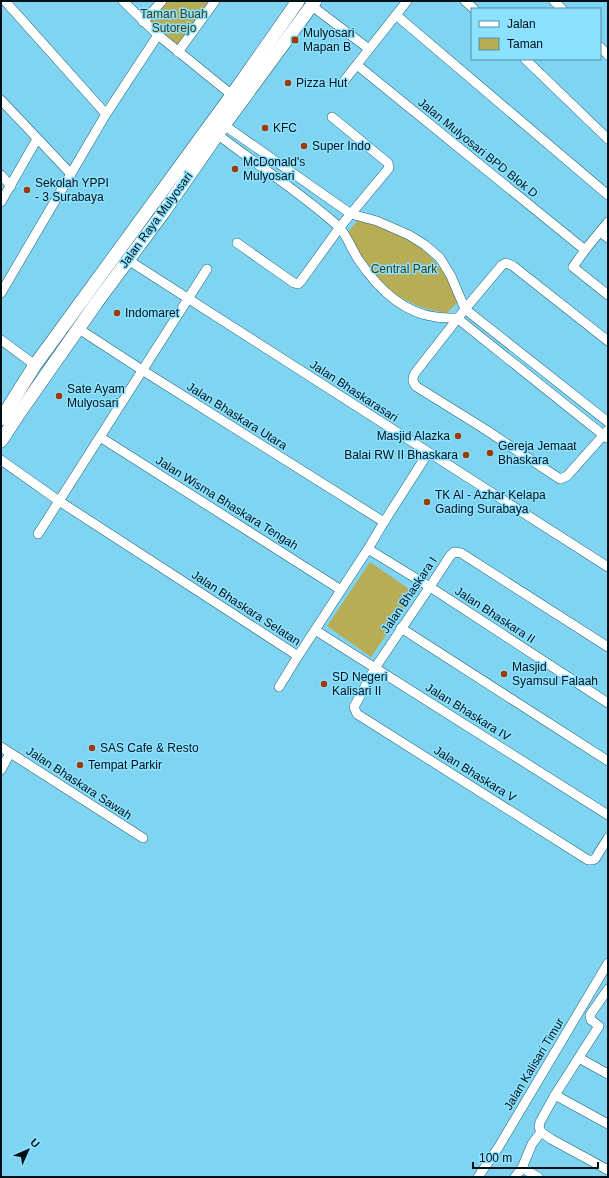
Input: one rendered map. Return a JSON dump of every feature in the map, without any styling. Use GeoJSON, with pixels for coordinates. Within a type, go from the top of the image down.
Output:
{"type":"FeatureCollection","features":[{"type":"Feature","properties":{"kind":"main road","name":"Jalan Raya Mulyosari"},"geometry":{"type":"LineString","coordinates":[[1,441],[79,329],[92,299],[298,1]]}},
{"type":"Feature","properties":{"kind":"main road","name":"Jalan Raya Mulyosari"},"geometry":{"type":"LineString","coordinates":[[1,419],[36,366],[92,299],[128,260],[163,213],[220,129],[313,3]]}},
{"type":"Feature","properties":{"kind":"street"},"geometry":{"type":"LineString","coordinates":[[5,1],[106,114]]}},
{"type":"Feature","properties":{"kind":"street"},"geometry":{"type":"LineString","coordinates":[[123,1],[143,22],[232,96]]}},
{"type":"Feature","properties":{"kind":"street"},"geometry":{"type":"LineString","coordinates":[[143,22],[162,1]]}},
{"type":"Feature","properties":{"kind":"street"},"geometry":{"type":"LineString","coordinates":[[178,52],[215,1]]}},
{"type":"Feature","properties":{"kind":"street"},"geometry":{"type":"LineString","coordinates":[[344,80],[407,1]]}},
{"type":"Feature","properties":{"kind":"street"},"geometry":{"type":"LineString","coordinates":[[465,1],[473,8]]}},
{"type":"Feature","properties":{"kind":"street"},"geometry":{"type":"LineString","coordinates":[[313,3],[369,49]]}},
{"type":"Feature","properties":{"kind":"street"},"geometry":{"type":"LineString","coordinates":[[396,14],[608,195]]}},
{"type":"Feature","properties":{"kind":"street"},"geometry":{"type":"LineString","coordinates":[[1,293],[106,114],[158,35]]}},
{"type":"Feature","properties":{"kind":"street"},"geometry":{"type":"LineString","coordinates":[[526,60],[608,139]]}},
{"type":"Feature","properties":{"kind":"street","name":"Jalan Mulyosari BPD Blok D"},"geometry":{"type":"LineString","coordinates":[[357,65],[585,250]]}},
{"type":"Feature","properties":{"kind":"street"},"geometry":{"type":"LineString","coordinates":[[1,100],[71,174]]}},
{"type":"Feature","properties":{"kind":"street"},"geometry":{"type":"LineString","coordinates":[[237,242],[297,284],[301,281],[340,227],[390,166],[332,117]]}},
{"type":"Feature","properties":{"kind":"street"},"geometry":{"type":"LineString","coordinates":[[220,129],[301,179],[351,214],[377,221],[409,235],[425,245],[440,258],[451,276],[465,309],[608,422]]}},
{"type":"Feature","properties":{"kind":"street"},"geometry":{"type":"LineString","coordinates":[[220,129],[340,227],[358,259],[372,279],[390,297],[427,316],[457,318],[606,435],[567,476],[560,479],[483,428],[417,387],[412,379],[457,318],[502,264],[507,263],[513,266],[608,341]]}},
{"type":"Feature","properties":{"kind":"street"},"geometry":{"type":"LineString","coordinates":[[1,202],[37,139]]}},
{"type":"Feature","properties":{"kind":"street"},"geometry":{"type":"LineString","coordinates":[[1,176],[11,186]]}},
{"type":"Feature","properties":{"kind":"street"},"geometry":{"type":"LineString","coordinates":[[294,190],[301,179]]}},
{"type":"Feature","properties":{"kind":"street"},"geometry":{"type":"LineString","coordinates":[[608,222],[585,250],[574,267],[608,295]]}},
{"type":"Feature","properties":{"kind":"street"},"geometry":{"type":"LineString","coordinates":[[600,232],[608,238]]}},
{"type":"Feature","properties":{"kind":"street","name":"Jalan Bhaskarasari"},"geometry":{"type":"LineString","coordinates":[[128,260],[188,300],[608,567]]}},
{"type":"Feature","properties":{"kind":"street"},"geometry":{"type":"LineString","coordinates":[[38,534],[207,269]]}},
{"type":"Feature","properties":{"kind":"street","name":"Jalan Bhaskara Utara"},"geometry":{"type":"LineString","coordinates":[[79,329],[384,522]]}},
{"type":"Feature","properties":{"kind":"street"},"geometry":{"type":"LineString","coordinates":[[1,340],[36,366]]}},
{"type":"Feature","properties":{"kind":"street","name":"Jalan Wisma Bhaskara Tengah"},"geometry":{"type":"LineString","coordinates":[[100,437],[341,590]]}},
{"type":"Feature","properties":{"kind":"street","name":"Jalan Bhaskara Selatan"},"geometry":{"type":"LineString","coordinates":[[1,460],[59,501],[298,656],[368,549],[428,453]]}},
{"type":"Feature","properties":{"kind":"street","name":"Jalan Bhaskara II"},"geometry":{"type":"LineString","coordinates":[[368,549],[430,587],[608,703]]}},
{"type":"Feature","properties":{"kind":"street","name":"Jalan Bhaskara I"},"geometry":{"type":"LineString","coordinates":[[354,706],[375,668],[451,554],[455,552],[461,553],[608,647]]}},
{"type":"Feature","properties":{"kind":"street"},"geometry":{"type":"LineString","coordinates":[[402,628],[608,761]]}},
{"type":"Feature","properties":{"kind":"street","name":"Jalan Bhaskara IV"},"geometry":{"type":"LineString","coordinates":[[315,630],[608,815]]}},
{"type":"Feature","properties":{"kind":"street"},"geometry":{"type":"LineString","coordinates":[[279,688],[298,656]]}},
{"type":"Feature","properties":{"kind":"street","name":"Jalan Bhaskara V"},"geometry":{"type":"LineString","coordinates":[[354,706],[354,710],[357,714],[588,860],[595,858],[607,840]]}},
{"type":"Feature","properties":{"kind":"street","name":"Jalan Bhaskara Sawah"},"geometry":{"type":"LineString","coordinates":[[1,747],[144,838]]}},
{"type":"Feature","properties":{"kind":"street"},"geometry":{"type":"LineString","coordinates":[[1,770],[10,753]]}},
{"type":"Feature","properties":{"kind":"street","name":"Jalan Kalisari Timur"},"geometry":{"type":"LineString","coordinates":[[478,1177],[498,1148],[608,963]]}},
{"type":"Feature","properties":{"kind":"street"},"geometry":{"type":"LineString","coordinates":[[608,989],[590,1015],[591,1020],[608,1031]]}},
{"type":"Feature","properties":{"kind":"street"},"geometry":{"type":"LineString","coordinates":[[599,1026],[555,1095],[540,1122],[539,1127],[541,1132],[551,1139],[608,1170]]}},
{"type":"Feature","properties":{"kind":"street"},"geometry":{"type":"LineString","coordinates":[[579,1058],[608,1074]]}},
{"type":"Feature","properties":{"kind":"street"},"geometry":{"type":"LineString","coordinates":[[555,1095],[608,1124]]}},
{"type":"Feature","properties":{"kind":"street"},"geometry":{"type":"LineString","coordinates":[[515,1177],[522,1168],[529,1149],[541,1132]]}},
{"type":"Feature","properties":{"kind":"street"},"geometry":{"type":"LineString","coordinates":[[522,1168],[538,1177]]}},
{"type":"Feature","properties":{"kind":"green space","name":"Taman Buah Sutorejo"},"geometry":{"type":"Polygon","coordinates":[[[167,1],[211,1],[177,47],[146,22],[167,1]]]}},
{"type":"Feature","properties":{"kind":"green space","name":"Central Park"},"geometry":{"type":"Polygon","coordinates":[[[357,221],[390,230],[421,248],[444,273],[452,288],[457,303],[447,313],[429,310],[413,304],[386,286],[374,275],[355,248],[348,232],[357,221]]]}},
{"type":"Feature","properties":{"kind":"green space"},"geometry":{"type":"Polygon","coordinates":[[[370,562],[415,593],[371,657],[327,626],[370,562]]]}},
{"type":"Feature","properties":{"kind":"place","name":"Mulyosari Mapan B"},"geometry":{"type":"Point","coordinates":[295,40]}},
{"type":"Feature","properties":{"kind":"place","name":"Pizza Hut"},"geometry":{"type":"Point","coordinates":[288,83]}},
{"type":"Feature","properties":{"kind":"place","name":"KFC"},"geometry":{"type":"Point","coordinates":[265,128]}},
{"type":"Feature","properties":{"kind":"place","name":"Super Indo"},"geometry":{"type":"Point","coordinates":[304,146]}},
{"type":"Feature","properties":{"kind":"place","name":"McDonald's Mulyosari"},"geometry":{"type":"Point","coordinates":[235,169]}},
{"type":"Feature","properties":{"kind":"place","name":"Sekolah YPPI - 3 Surabaya"},"geometry":{"type":"Point","coordinates":[27,190]}},
{"type":"Feature","properties":{"kind":"place","name":"Indomaret"},"geometry":{"type":"Point","coordinates":[117,313]}},
{"type":"Feature","properties":{"kind":"place","name":"Sate Ayam Mulyosari"},"geometry":{"type":"Point","coordinates":[59,396]}},
{"type":"Feature","properties":{"kind":"place","name":"Masjid Alazka"},"geometry":{"type":"Point","coordinates":[458,436]}},
{"type":"Feature","properties":{"kind":"place","name":"Gereja Jemaat Bhaskara"},"geometry":{"type":"Point","coordinates":[490,453]}},
{"type":"Feature","properties":{"kind":"place","name":"Balai RW II Bhaskara"},"geometry":{"type":"Point","coordinates":[466,455]}},
{"type":"Feature","properties":{"kind":"place","name":"TK Al - Azhar Kelapa Gading Surabaya"},"geometry":{"type":"Point","coordinates":[427,502]}},
{"type":"Feature","properties":{"kind":"place","name":"Masjid Syamsul Falaah"},"geometry":{"type":"Point","coordinates":[504,674]}},
{"type":"Feature","properties":{"kind":"place","name":"SD Negeri Kalisari II"},"geometry":{"type":"Point","coordinates":[324,684]}},
{"type":"Feature","properties":{"kind":"place","name":"SAS Cafe & Resto"},"geometry":{"type":"Point","coordinates":[92,748]}},
{"type":"Feature","properties":{"kind":"place","name":"Tempat Parkir"},"geometry":{"type":"Point","coordinates":[80,765]}}]}
